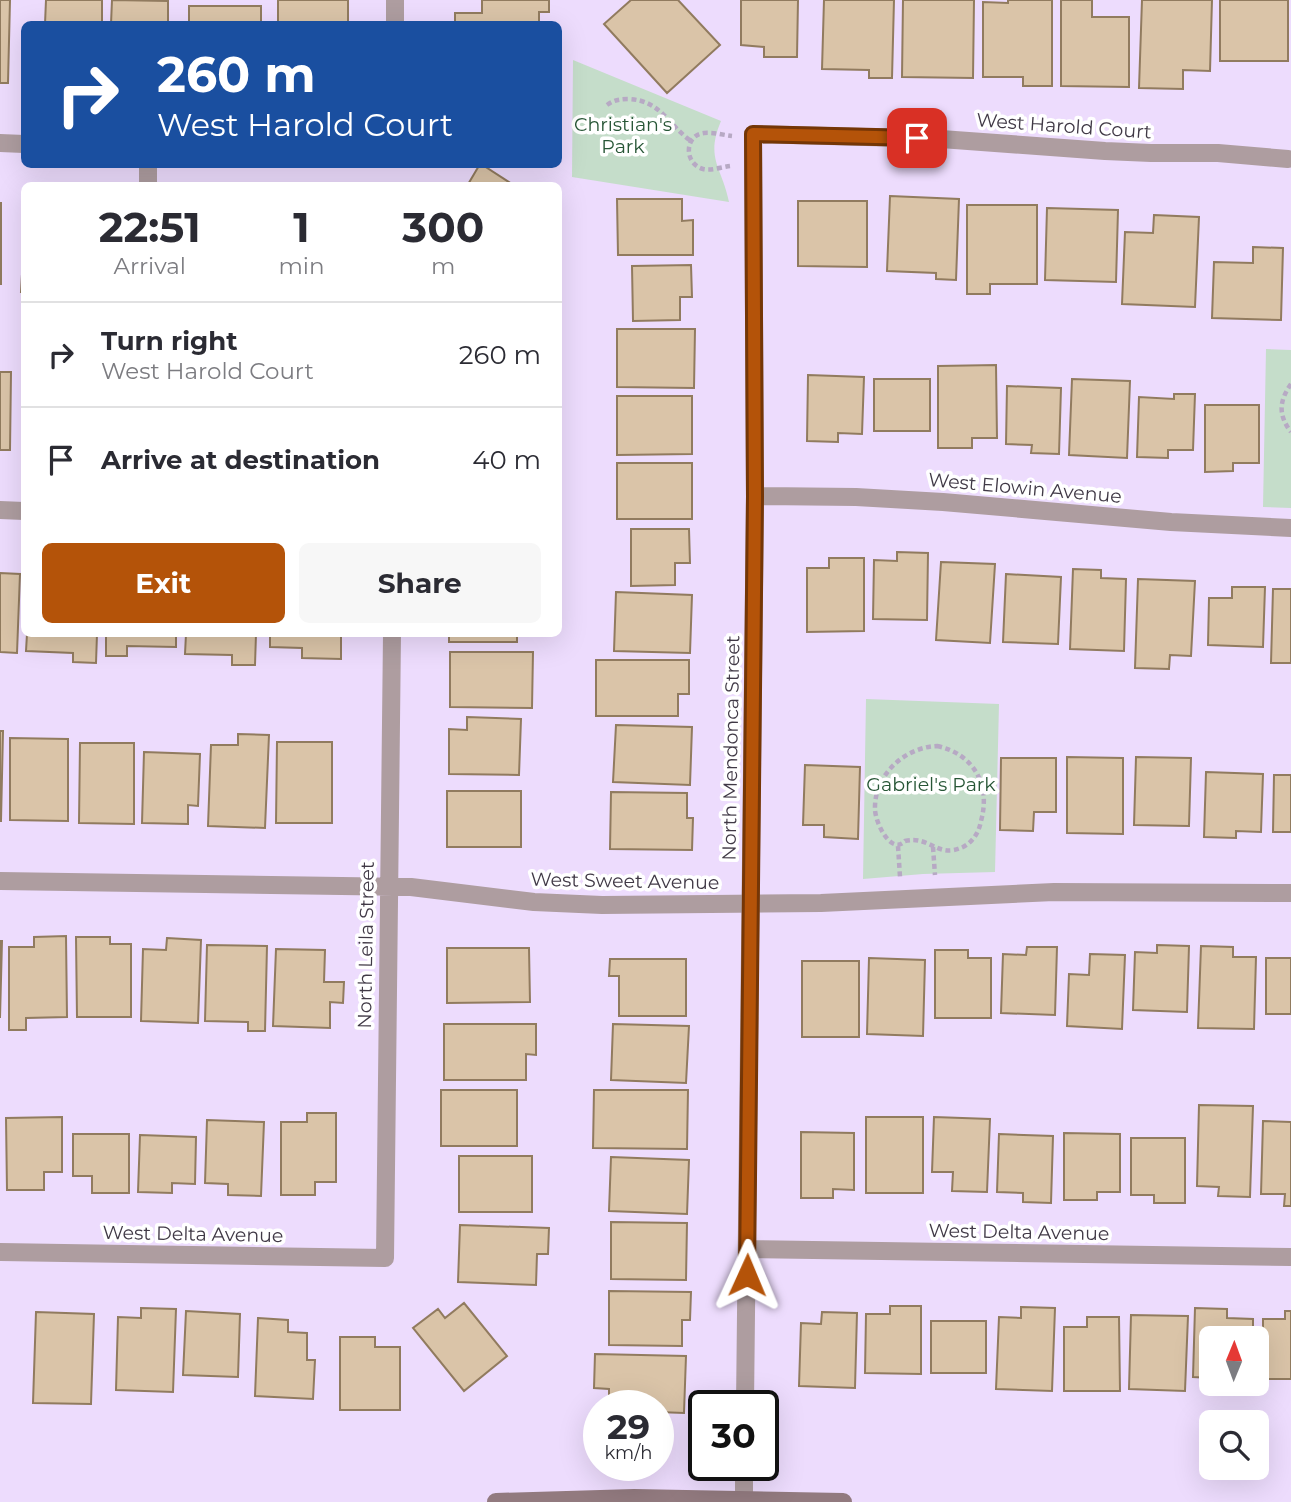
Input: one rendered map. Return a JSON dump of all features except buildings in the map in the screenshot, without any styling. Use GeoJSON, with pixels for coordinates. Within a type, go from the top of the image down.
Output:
{"type":"FeatureCollection","features":[{"type":"Feature","properties":{"kind":"main road"},"geometry":{"type":"LineString","coordinates":[[496,1502],[634,1498],[843,1502]]}},
{"type":"Feature","properties":{"kind":"street"},"geometry":{"type":"LineString","coordinates":[[395,0],[395,21]]}},
{"type":"Feature","properties":{"kind":"street","name":"West Harold Court"},"geometry":{"type":"LineString","coordinates":[[753,136],[941,139],[1105,151],[1218,153],[1288,159]]}},
{"type":"Feature","properties":{"kind":"street","name":"North Mendonca Street"},"geometry":{"type":"LineString","coordinates":[[745,1390],[755,496],[753,136]]}},
{"type":"Feature","properties":{"kind":"street"},"geometry":{"type":"LineString","coordinates":[[0,144],[21,144]]}},
{"type":"Feature","properties":{"kind":"street","name":"West Elowin Avenue"},"geometry":{"type":"LineString","coordinates":[[755,496],[856,497],[943,502],[1171,522],[1291,528]]}},
{"type":"Feature","properties":{"kind":"street"},"geometry":{"type":"LineString","coordinates":[[0,510],[21,511]]}},
{"type":"Feature","properties":{"kind":"street","name":"North Leila Street"},"geometry":{"type":"LineString","coordinates":[[385,1258],[391,637]]}},
{"type":"Feature","properties":{"kind":"street","name":"West Sweet Avenue"},"geometry":{"type":"LineString","coordinates":[[0,881],[388,887],[556,904],[640,905],[821,903],[1054,892],[1291,893]]}},
{"type":"Feature","properties":{"kind":"street","name":"West Delta Avenue"},"geometry":{"type":"LineString","coordinates":[[747,1249],[1291,1257]]}},
{"type":"Feature","properties":{"kind":"street","name":"West Delta Avenue"},"geometry":{"type":"LineString","coordinates":[[0,1252],[385,1258]]}},
{"type":"Feature","properties":{"kind":"street"},"geometry":{"type":"LineString","coordinates":[[744,1481],[744,1500]]}},
{"type":"Feature","properties":{"kind":"path"},"geometry":{"type":"LineString","coordinates":[[607,105],[619,99],[646,102],[662,111],[677,130],[691,141]]}},
{"type":"Feature","properties":{"kind":"path"},"geometry":{"type":"LineString","coordinates":[[753,136],[701,133],[691,141],[689,147],[690,160],[700,168],[711,169],[754,161]]}},
{"type":"Feature","properties":{"kind":"path"},"geometry":{"type":"LineString","coordinates":[[1291,384],[1284,394],[1282,407],[1283,417],[1291,432]]}},
{"type":"Feature","properties":{"kind":"path"},"geometry":{"type":"LineString","coordinates":[[937,746],[958,753],[973,766],[984,789],[984,808],[979,831],[970,842],[953,850],[938,849],[920,840],[905,841],[898,846],[881,830],[875,813],[878,791],[885,776],[897,762],[921,748],[937,746]]}},
{"type":"Feature","properties":{"kind":"path"},"geometry":{"type":"LineString","coordinates":[[898,846],[901,899]]}},
{"type":"Feature","properties":{"kind":"green space","name":"Christian's Park"},"geometry":{"type":"Polygon","coordinates":[[[573,60],[721,121],[716,134],[715,154],[729,202],[572,177],[573,60]]]}},
{"type":"Feature","properties":{"kind":"green space"},"geometry":{"type":"Polygon","coordinates":[[[1266,349],[1291,350],[1291,508],[1263,507],[1266,349]]]}},
{"type":"Feature","properties":{"kind":"green space","name":"Gabriel's Park"},"geometry":{"type":"Polygon","coordinates":[[[866,699],[999,704],[995,872],[863,879],[866,699]]]}},
{"type":"Feature","properties":{"kind":"route"},"geometry":{"type":"LineString","coordinates":[[747,1275],[755,496],[753,134],[917,138]]}}]}
